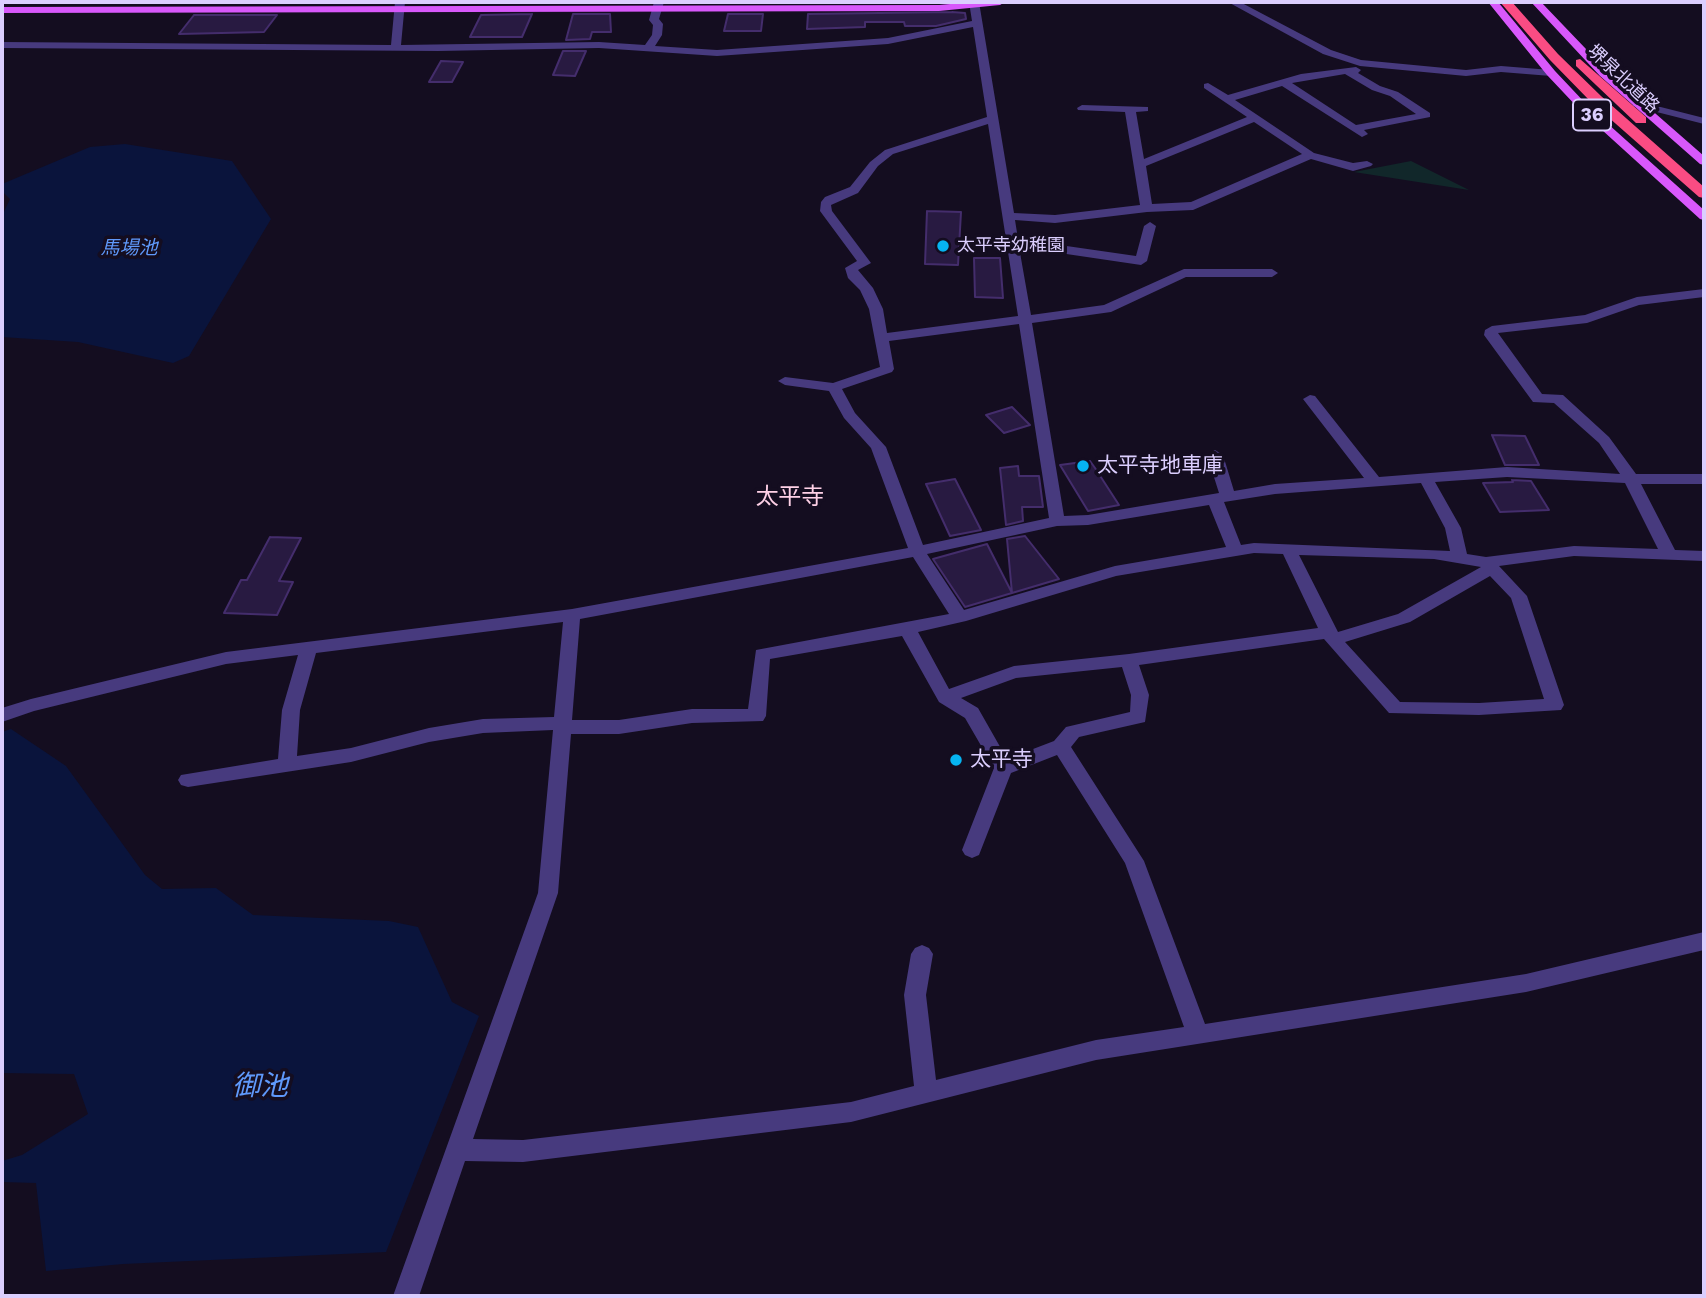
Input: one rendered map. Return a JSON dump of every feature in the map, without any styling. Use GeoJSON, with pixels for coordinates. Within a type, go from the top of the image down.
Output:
{"type":"FeatureCollection","features":[{"type":"Feature","properties":{"kind":"highway","name":"堺泉北道路"},"geometry":{"type":"LineString","coordinates":[[1506,2],[1554,57],[1596,99],[1704,194]]}},
{"type":"Feature","properties":{"kind":"highway","name":"堺泉北道路"},"geometry":{"type":"LineString","coordinates":[[1525,2],[1575,59],[1704,174]]}},
{"type":"Feature","properties":{"kind":"main road"},"geometry":{"type":"LineString","coordinates":[[2,10],[1000,2]]}},
{"type":"Feature","properties":{"kind":"main road","name":"36"},"geometry":{"type":"LineString","coordinates":[[1493,2],[1551,73],[1623,145],[1704,216]]}},
{"type":"Feature","properties":{"kind":"main road","name":"36"},"geometry":{"type":"LineString","coordinates":[[1536,2],[1637,104],[1704,162]]}},
{"type":"Feature","properties":{"kind":"street"},"geometry":{"type":"LineString","coordinates":[[1233,2],[1327,52],[1360,63],[1466,73],[1501,69],[1551,73]]}},
{"type":"Feature","properties":{"kind":"street"},"geometry":{"type":"LineString","coordinates":[[1536,2],[1545,2]]}},
{"type":"Feature","properties":{"kind":"street"},"geometry":{"type":"LineString","coordinates":[[974,4],[1057,521]]}},
{"type":"Feature","properties":{"kind":"street"},"geometry":{"type":"LineString","coordinates":[[648,48],[657,35],[658,24],[654,20],[657,5]]}},
{"type":"Feature","properties":{"kind":"street"},"geometry":{"type":"LineString","coordinates":[[396,46],[400,6]]}},
{"type":"Feature","properties":{"kind":"street"},"geometry":{"type":"LineString","coordinates":[[2,45],[438,48],[599,45],[717,53],[888,41],[978,23]]}},
{"type":"Feature","properties":{"kind":"street"},"geometry":{"type":"LineString","coordinates":[[1227,99],[1301,77],[1384,65]]}},
{"type":"Feature","properties":{"kind":"street"},"geometry":{"type":"LineString","coordinates":[[1347,71],[1376,88],[1394,93],[1426,115],[1354,129]]}},
{"type":"Feature","properties":{"kind":"street"},"geometry":{"type":"LineString","coordinates":[[1283,82],[1367,137]]}},
{"type":"Feature","properties":{"kind":"street"},"geometry":{"type":"LineString","coordinates":[[1208,86],[1311,155],[1353,167],[1367,164]]}},
{"type":"Feature","properties":{"kind":"street"},"geometry":{"type":"LineString","coordinates":[[1637,104],[1704,121]]}},
{"type":"Feature","properties":{"kind":"street"},"geometry":{"type":"LineString","coordinates":[[1082,108],[1144,109]]}},
{"type":"Feature","properties":{"kind":"street"},"geometry":{"type":"LineString","coordinates":[[1130,109],[1147,208]]}},
{"type":"Feature","properties":{"kind":"street"},"geometry":{"type":"LineString","coordinates":[[1139,165],[1255,118]]}},
{"type":"Feature","properties":{"kind":"street"},"geometry":{"type":"LineString","coordinates":[[785,381],[834,387],[887,369],[876,309],[866,288],[850,268],[865,262],[825,205],[829,200],[854,190],[874,164],[889,152],[992,119]]}},
{"type":"Feature","properties":{"kind":"street"},"geometry":{"type":"LineString","coordinates":[[1008,216],[1067,218],[1147,208],[1193,206],[1311,155]]}},
{"type":"Feature","properties":{"kind":"street"},"geometry":{"type":"LineString","coordinates":[[1013,242],[1141,261],[1150,226]]}},
{"type":"Feature","properties":{"kind":"street"},"geometry":{"type":"LineString","coordinates":[[883,338],[955,331],[1026,318],[1078,315],[1106,309],[1126,302],[1184,272],[1272,273]]}},
{"type":"Feature","properties":{"kind":"street"},"geometry":{"type":"LineString","coordinates":[[1670,556],[1623,464],[1604,440],[1558,397],[1538,399],[1491,335],[1492,330],[1587,319],[1637,301],[1704,293]]}},
{"type":"Feature","properties":{"kind":"street"},"geometry":{"type":"LineString","coordinates":[[834,387],[849,415],[878,447],[917,551],[960,617]]}},
{"type":"Feature","properties":{"kind":"street"},"geometry":{"type":"LineString","coordinates":[[1311,399],[1374,480]]}},
{"type":"Feature","properties":{"kind":"street"},"geometry":{"type":"LineString","coordinates":[[1215,454],[1221,498],[1220,518],[1236,551]]}},
{"type":"Feature","properties":{"kind":"street"},"geometry":{"type":"LineString","coordinates":[[2,715],[31,705],[226,658],[572,615],[917,551],[1057,521],[1088,520],[1275,489],[1507,472],[1630,480],[1704,479]]}},
{"type":"Feature","properties":{"kind":"street"},"geometry":{"type":"LineString","coordinates":[[1425,477],[1453,528],[1460,558]]}},
{"type":"Feature","properties":{"kind":"street"},"geometry":{"type":"LineString","coordinates":[[188,780],[351,755],[483,726],[619,727],[692,716],[757,716],[762,654],[960,617],[1115,571],[1254,548],[1434,554],[1489,565],[1519,596],[1555,705],[1479,709],[1395,708],[1331,636],[1289,550]]}},
{"type":"Feature","properties":{"kind":"street"},"geometry":{"type":"LineString","coordinates":[[945,697],[1014,672],[1331,636],[1404,618],[1489,565],[1574,551],[1704,556]]}},
{"type":"Feature","properties":{"kind":"street"},"geometry":{"type":"LineString","coordinates":[[406,1296],[548,893],[572,615]]}},
{"type":"Feature","properties":{"kind":"street"},"geometry":{"type":"LineString","coordinates":[[907,629],[945,697],[972,713],[1003,768]]}},
{"type":"Feature","properties":{"kind":"street"},"geometry":{"type":"LineString","coordinates":[[287,765],[291,710],[309,646]]}},
{"type":"Feature","properties":{"kind":"street"},"geometry":{"type":"LineString","coordinates":[[972,850],[1003,768],[1061,746],[1073,732],[1139,717],[1140,695],[1129,660]]}},
{"type":"Feature","properties":{"kind":"street"},"geometry":{"type":"LineString","coordinates":[[1061,746],[1134,861],[1197,1033]]}},
{"type":"Feature","properties":{"kind":"street"},"geometry":{"type":"LineString","coordinates":[[459,1150],[523,1151],[837,1114],[1096,1050],[1526,983],[1704,941]]}},
{"type":"Feature","properties":{"kind":"street"},"geometry":{"type":"LineString","coordinates":[[922,954],[915,995],[926,1092]]}},
{"type":"Feature","properties":{"kind":"green space"},"geometry":{"type":"Polygon","coordinates":[[[1411,161],[1469,190],[1354,172],[1411,161]]]}},
{"type":"Feature","properties":{"kind":"water","name":"馬場池"},"geometry":{"type":"Polygon","coordinates":[[[125,144],[232,161],[271,219],[189,356],[173,363],[78,342],[2,337],[2,216],[10,199],[2,191],[2,184],[90,147],[125,144]]]}},
{"type":"Feature","properties":{"kind":"water","name":"御池"},"geometry":{"type":"Polygon","coordinates":[[[11,729],[66,766],[145,875],[162,889],[216,888],[253,915],[389,921],[418,927],[452,1002],[479,1016],[386,1252],[123,1264],[46,1271],[36,1183],[2,1182],[2,1161],[22,1155],[88,1114],[74,1074],[2,1073],[2,732],[11,729]]]}},
{"type":"Feature","properties":{"kind":"building"},"geometry":{"type":"Polygon","coordinates":[[[965,13],[966,19],[936,26],[905,26],[904,22],[865,22],[865,27],[807,29],[808,14],[965,13]]]}},
{"type":"Feature","properties":{"kind":"building"},"geometry":{"type":"Polygon","coordinates":[[[532,14],[522,37],[470,37],[481,15],[532,14]]]}},
{"type":"Feature","properties":{"kind":"building"},"geometry":{"type":"Polygon","coordinates":[[[573,14],[610,14],[611,32],[592,32],[590,39],[566,40],[573,14]]]}},
{"type":"Feature","properties":{"kind":"building"},"geometry":{"type":"Polygon","coordinates":[[[728,14],[763,14],[761,31],[724,31],[728,14]]]}},
{"type":"Feature","properties":{"kind":"building"},"geometry":{"type":"Polygon","coordinates":[[[194,15],[277,15],[264,32],[179,34],[194,15]]]}},
{"type":"Feature","properties":{"kind":"building"},"geometry":{"type":"Polygon","coordinates":[[[563,51],[586,51],[575,76],[553,75],[563,51]]]}},
{"type":"Feature","properties":{"kind":"building"},"geometry":{"type":"Polygon","coordinates":[[[441,61],[463,62],[452,82],[429,82],[441,61]]]}},
{"type":"Feature","properties":{"kind":"building"},"geometry":{"type":"Polygon","coordinates":[[[927,211],[961,212],[958,265],[925,264],[927,211]]]}},
{"type":"Feature","properties":{"kind":"building"},"geometry":{"type":"Polygon","coordinates":[[[974,258],[1000,258],[1003,298],[975,297],[974,258]]]}},
{"type":"Feature","properties":{"kind":"building"},"geometry":{"type":"Polygon","coordinates":[[[1012,407],[1030,425],[1004,433],[986,415],[1012,407]]]}},
{"type":"Feature","properties":{"kind":"building"},"geometry":{"type":"Polygon","coordinates":[[[1492,435],[1525,436],[1539,465],[1505,465],[1492,435]]]}},
{"type":"Feature","properties":{"kind":"building"},"geometry":{"type":"Polygon","coordinates":[[[1090,461],[1119,505],[1088,511],[1060,465],[1090,461]]]}},
{"type":"Feature","properties":{"kind":"building"},"geometry":{"type":"Polygon","coordinates":[[[1018,466],[1019,476],[1039,476],[1043,507],[1022,507],[1023,521],[1006,525],[1000,468],[1018,466]]]}},
{"type":"Feature","properties":{"kind":"building"},"geometry":{"type":"Polygon","coordinates":[[[955,479],[981,530],[950,536],[926,484],[955,479]]]}},
{"type":"Feature","properties":{"kind":"building"},"geometry":{"type":"Polygon","coordinates":[[[1512,480],[1531,481],[1549,510],[1500,512],[1483,483],[1513,482],[1512,480]]]}},
{"type":"Feature","properties":{"kind":"building"},"geometry":{"type":"Polygon","coordinates":[[[1025,536],[1059,579],[1012,593],[1007,539],[1025,536]]]}},
{"type":"Feature","properties":{"kind":"building"},"geometry":{"type":"Polygon","coordinates":[[[270,537],[301,538],[279,581],[293,582],[277,615],[224,613],[241,580],[247,580],[270,537]]]}},
{"type":"Feature","properties":{"kind":"building"},"geometry":{"type":"Polygon","coordinates":[[[987,544],[1012,593],[965,607],[933,559],[987,544]]]}},
{"type":"Feature","properties":{"kind":"place","name":"太平寺幼稚園"},"geometry":{"type":"Point","coordinates":[943,246]}},
{"type":"Feature","properties":{"kind":"place","name":"太平寺地車庫"},"geometry":{"type":"Point","coordinates":[1083,466]}},
{"type":"Feature","properties":{"kind":"place","name":"太平寺"},"geometry":{"type":"Point","coordinates":[956,760]}},
{"type":"Feature","properties":{"kind":"district","name":"太平寺"},"geometry":{"type":"Point","coordinates":[790,497]}}]}
